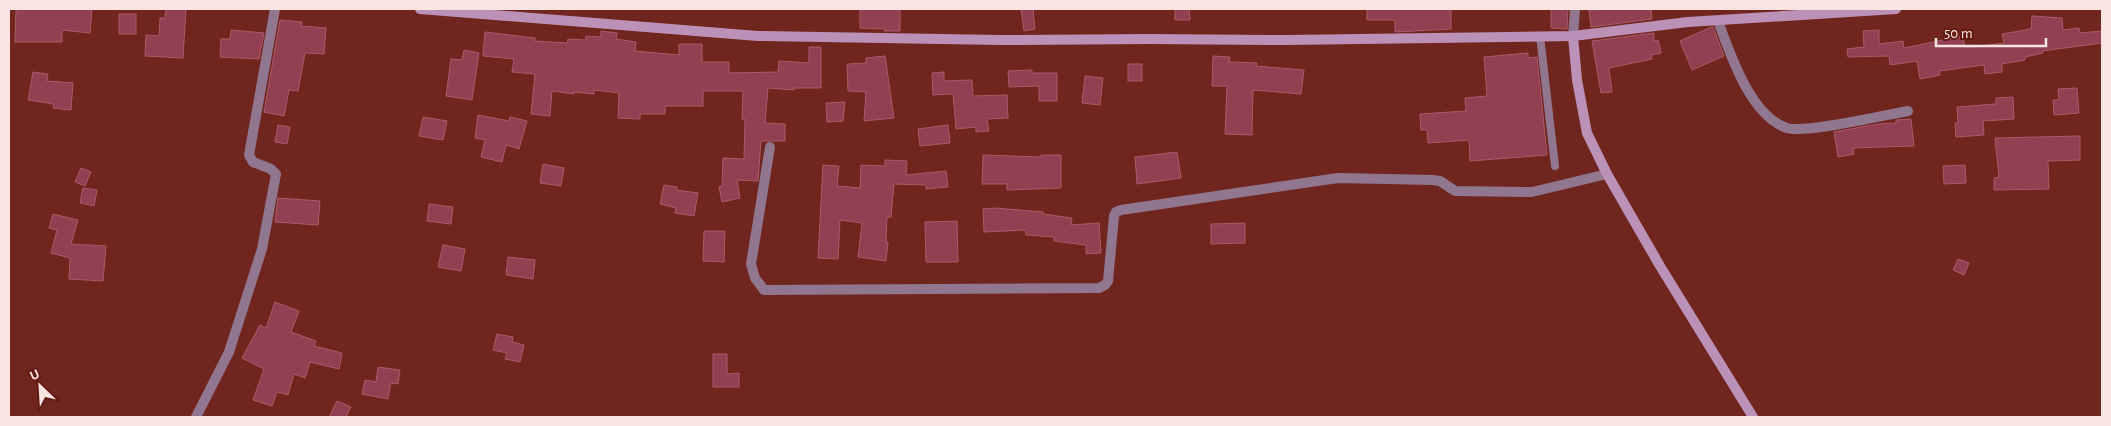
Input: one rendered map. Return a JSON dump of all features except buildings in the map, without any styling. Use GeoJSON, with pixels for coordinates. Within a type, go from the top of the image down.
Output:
{"type":"FeatureCollection","features":[{"type":"Feature","properties":{"kind":"street"},"geometry":{"type":"LineString","coordinates":[[196,417],[229,352],[262,249],[276,174],[271,168],[254,162],[249,156],[275,9]]}},
{"type":"Feature","properties":{"kind":"street"},"geometry":{"type":"LineString","coordinates":[[420,9],[767,36],[1001,40],[1286,40],[1573,36],[1802,12],[1896,9]]}},
{"type":"Feature","properties":{"kind":"street"},"geometry":{"type":"LineString","coordinates":[[1575,9],[1573,36],[1577,80],[1586,127],[1607,174],[1753,417]]}},
{"type":"Feature","properties":{"kind":"street"},"geometry":{"type":"LineString","coordinates":[[1718,21],[1739,76],[1761,109],[1786,128],[1804,129],[1908,111]]}},
{"type":"Feature","properties":{"kind":"street"},"geometry":{"type":"LineString","coordinates":[[770,147],[751,264],[755,278],[764,290],[1100,288],[1108,281],[1114,216],[1116,212],[1121,210],[1338,178],[1433,180],[1440,181],[1455,191],[1532,192],[1607,174]]}},
{"type":"Feature","properties":{"kind":"lane"},"geometry":{"type":"LineString","coordinates":[[1540,36],[1555,166]]}}]}
